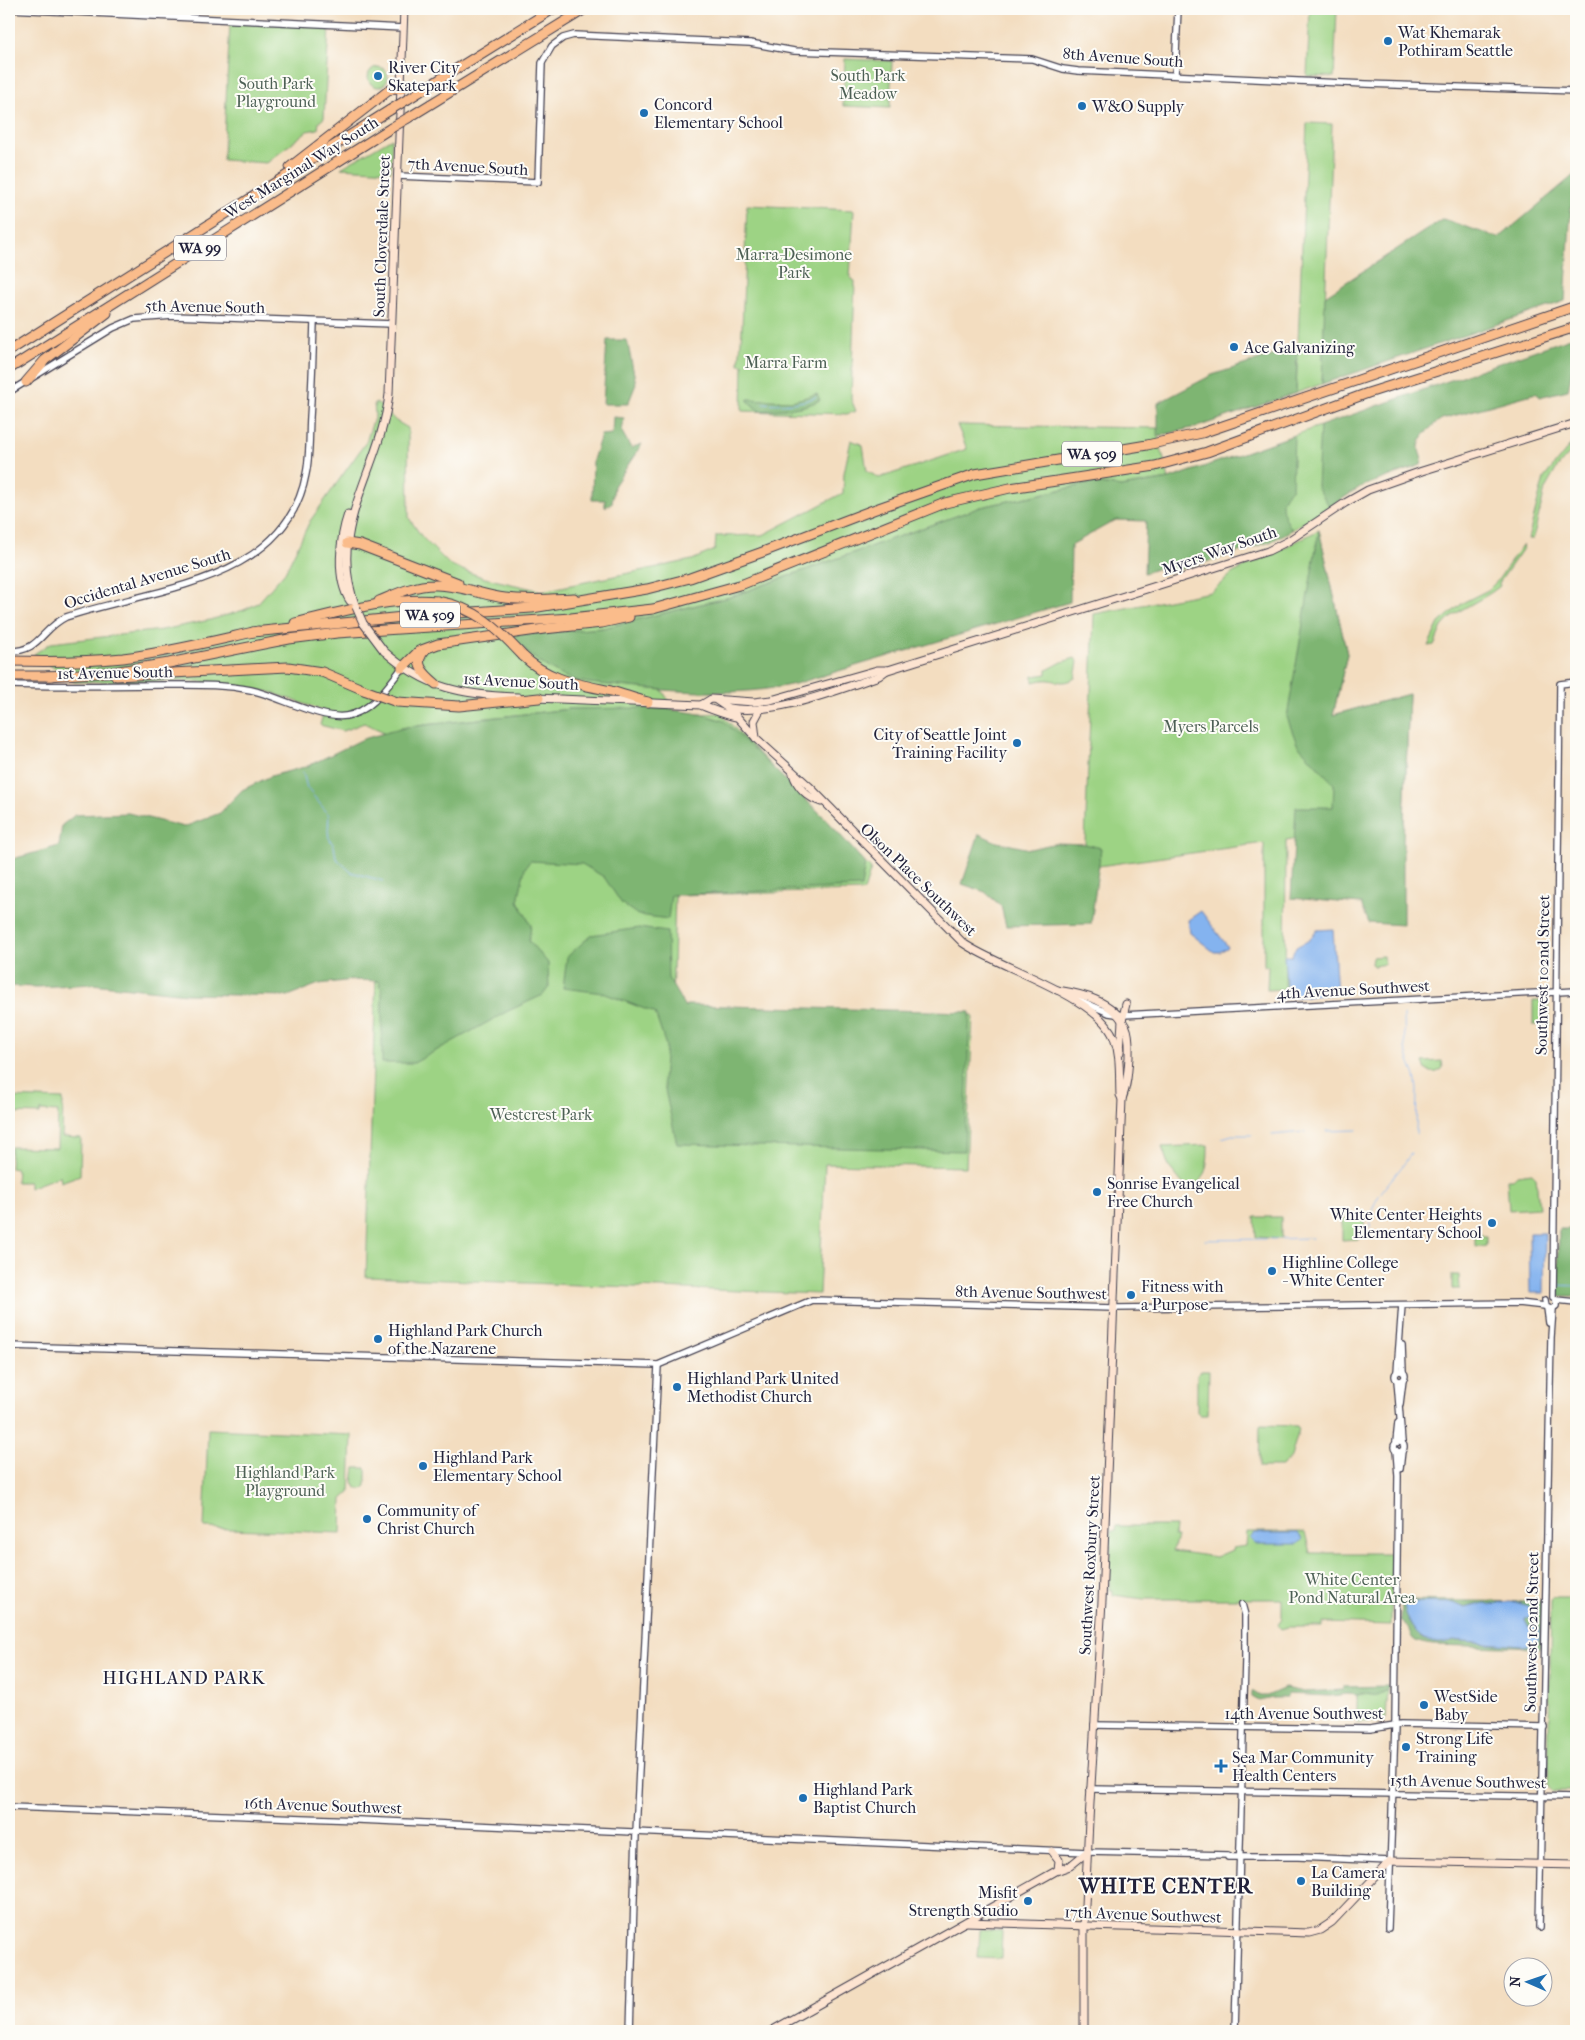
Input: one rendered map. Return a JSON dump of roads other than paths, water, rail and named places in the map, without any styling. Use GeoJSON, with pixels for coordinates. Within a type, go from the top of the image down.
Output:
{"type":"FeatureCollection","features":[{"type":"Feature","properties":{"kind":"highway","name":"West Marginal Way South"},"geometry":{"type":"LineString","coordinates":[[9,351],[553,9]]}},
{"type":"Feature","properties":{"kind":"highway","name":"West Marginal Way South"},"geometry":{"type":"LineString","coordinates":[[9,369],[585,9]]}},
{"type":"Feature","properties":{"kind":"highway"},"geometry":{"type":"LineString","coordinates":[[250,198],[388,91],[394,88],[401,89]]}},
{"type":"Feature","properties":{"kind":"highway"},"geometry":{"type":"LineString","coordinates":[[26,382],[45,360],[57,350],[176,264]]}},
{"type":"Feature","properties":{"kind":"highway","name":"WA 509"},"geometry":{"type":"LineString","coordinates":[[9,661],[57,662],[124,658],[187,647],[252,632],[413,616],[524,609],[647,589],[690,578],[975,474],[1148,445],[1202,433],[1576,306]]}},
{"type":"Feature","properties":{"kind":"highway","name":"WA 509"},"geometry":{"type":"LineString","coordinates":[[9,676],[113,672],[169,663],[288,639],[337,633],[571,618],[653,609],[743,584],[945,503],[1010,488],[1181,460],[1368,392],[1576,327]]}},
{"type":"Feature","properties":{"kind":"highway"},"geometry":{"type":"LineString","coordinates":[[347,543],[360,545],[484,593]]}},
{"type":"Feature","properties":{"kind":"highway"},"geometry":{"type":"LineString","coordinates":[[360,607],[426,585],[443,585],[506,598],[526,600],[607,596]]}},
{"type":"Feature","properties":{"kind":"highway"},"geometry":{"type":"LineString","coordinates":[[252,632],[360,607],[414,600],[438,600],[460,606],[486,620],[539,669],[560,680],[648,702]]}},
{"type":"Feature","properties":{"kind":"highway"},"geometry":{"type":"LineString","coordinates":[[402,668],[419,651],[429,646],[498,635],[602,623],[642,614],[653,609]]}},
{"type":"Feature","properties":{"kind":"highway"},"geometry":{"type":"LineString","coordinates":[[429,646],[420,656],[419,664],[422,671],[436,684]]}},
{"type":"Feature","properties":{"kind":"highway"},"geometry":{"type":"LineString","coordinates":[[47,676],[138,676],[288,667],[322,672],[397,702],[459,706],[539,698]]}},
{"type":"Feature","properties":{"kind":"main road","name":"South Cloverdale Street"},"geometry":{"type":"LineString","coordinates":[[402,668],[384,651],[363,623],[360,607],[352,599],[347,571],[347,543],[352,516],[383,431],[388,405],[404,9]]}},
{"type":"Feature","properties":{"kind":"main road","name":"Myers Way South"},"geometry":{"type":"LineString","coordinates":[[704,706],[733,711],[761,708],[812,698],[879,676],[888,670],[1268,551],[1288,541],[1368,490],[1576,422]]}},
{"type":"Feature","properties":{"kind":"main road","name":"South Cloverdale Street"},"geometry":{"type":"LineString","coordinates":[[360,607],[348,598],[344,586],[341,566],[343,531],[364,470],[372,462]]}},
{"type":"Feature","properties":{"kind":"main road","name":"1st Avenue South"},"geometry":{"type":"LineString","coordinates":[[402,668],[447,689],[475,695],[704,706]]}},
{"type":"Feature","properties":{"kind":"main road","name":"Myers Way South"},"geometry":{"type":"LineString","coordinates":[[704,706],[711,700],[754,702],[796,694],[876,670],[888,670]]}},
{"type":"Feature","properties":{"kind":"main road","name":"Olson Place Southwest"},"geometry":{"type":"LineString","coordinates":[[711,700],[733,711],[756,738],[793,773],[795,782],[804,792],[814,800],[824,804],[963,943],[982,955],[1057,990],[1099,1017],[1111,1032]]}},
{"type":"Feature","properties":{"kind":"main road"},"geometry":{"type":"LineString","coordinates":[[733,711],[739,705],[752,704],[754,702]]}},
{"type":"Feature","properties":{"kind":"main road","name":"Olson Place Southwest"},"geometry":{"type":"LineString","coordinates":[[704,706],[723,712],[731,718],[733,711]]}},
{"type":"Feature","properties":{"kind":"main road"},"geometry":{"type":"LineString","coordinates":[[756,738],[754,721],[761,708]]}},
{"type":"Feature","properties":{"kind":"main road","name":"Olson Place Southwest"},"geometry":{"type":"LineString","coordinates":[[1057,990],[1080,993],[1124,1015]]}},
{"type":"Feature","properties":{"kind":"main road"},"geometry":{"type":"LineString","coordinates":[[1119,1058],[1124,1015]]}},
{"type":"Feature","properties":{"kind":"main road","name":"Southwest Roxbury Street"},"geometry":{"type":"LineString","coordinates":[[1084,2031],[1086,1873],[1102,1601],[1122,1099],[1126,1089],[1129,1046],[1124,1015]]}},
{"type":"Feature","properties":{"kind":"main road","name":"Southwest Roxbury Street"},"geometry":{"type":"LineString","coordinates":[[1111,1032],[1119,1058],[1120,1095],[1122,1099]]}},
{"type":"Feature","properties":{"kind":"main road"},"geometry":{"type":"LineString","coordinates":[[1052,1851],[1059,1860],[1058,1870]]}},
{"type":"Feature","properties":{"kind":"main road"},"geometry":{"type":"LineString","coordinates":[[771,2031],[1058,1870],[1070,1866],[1087,1852]]}},
{"type":"Feature","properties":{"kind":"main road"},"geometry":{"type":"LineString","coordinates":[[1390,1861],[1576,1866]]}},
{"type":"Feature","properties":{"kind":"main road","name":"17th Avenue Southwest"},"geometry":{"type":"LineString","coordinates":[[966,1922],[1310,1933],[1320,1930],[1332,1922],[1390,1861]]}},
{"type":"Feature","properties":{"kind":"main road"},"geometry":{"type":"LineString","coordinates":[[1070,1866],[1086,1873]]}},
{"type":"Feature","properties":{"kind":"main road"},"geometry":{"type":"LineString","coordinates":[[996,1905],[993,1909],[993,1915],[1000,1924]]}},
{"type":"Feature","properties":{"kind":"street"},"geometry":{"type":"LineString","coordinates":[[9,9],[403,28]]}},
{"type":"Feature","properties":{"kind":"street"},"geometry":{"type":"LineString","coordinates":[[1175,75],[1178,9]]}},
{"type":"Feature","properties":{"kind":"street","name":"8th Avenue South"},"geometry":{"type":"LineString","coordinates":[[538,182],[542,68],[544,58],[552,46],[563,38],[574,35],[750,43],[794,51],[1032,59],[1063,69],[1078,71],[1576,91]]}},
{"type":"Feature","properties":{"kind":"street","name":"7th Avenue South"},"geometry":{"type":"LineString","coordinates":[[398,176],[538,182]]}},
{"type":"Feature","properties":{"kind":"street","name":"5th Avenue South"},"geometry":{"type":"LineString","coordinates":[[9,392],[113,328],[134,319],[173,316],[392,324]]}},
{"type":"Feature","properties":{"kind":"street","name":"Occidental Avenue South"},"geometry":{"type":"LineString","coordinates":[[9,650],[21,651],[30,648],[50,628],[66,617],[182,585],[232,568],[264,547],[281,529],[296,506],[308,461],[314,322]]}},
{"type":"Feature","properties":{"kind":"street","name":"1st Avenue South"},"geometry":{"type":"LineString","coordinates":[[9,685],[67,687],[210,685],[250,690],[270,695],[337,717],[350,715],[364,709],[374,701],[402,668]]}},
{"type":"Feature","properties":{"kind":"street","name":"Southwest 102nd Street"},"geometry":{"type":"LineString","coordinates":[[1539,1928],[1551,1337],[1560,684],[1576,682]]}},
{"type":"Feature","properties":{"kind":"street"},"geometry":{"type":"LineString","coordinates":[[1057,990],[1109,1013],[1124,1015]]}},
{"type":"Feature","properties":{"kind":"street","name":"4th Avenue Southwest"},"geometry":{"type":"LineString","coordinates":[[1124,1015],[1576,991]]}},
{"type":"Feature","properties":{"kind":"street","name":"8th Avenue Southwest"},"geometry":{"type":"LineString","coordinates":[[658,1365],[812,1300],[1114,1308],[1576,1302]]}},
{"type":"Feature","properties":{"kind":"street"},"geometry":{"type":"LineString","coordinates":[[1388,1928],[1395,1726],[1398,1476],[1399,1451],[1404,1446],[1399,1442],[1400,1380],[1395,1376],[1400,1372],[1402,1305]]}},
{"type":"Feature","properties":{"kind":"street"},"geometry":{"type":"LineString","coordinates":[[9,1346],[658,1365],[636,1833],[630,2031]]}},
{"type":"Feature","properties":{"kind":"street"},"geometry":{"type":"LineString","coordinates":[[1234,2031],[1244,1728],[1246,1615],[1242,1604]]}},
{"type":"Feature","properties":{"kind":"street","name":"14th Avenue Southwest"},"geometry":{"type":"LineString","coordinates":[[1094,1726],[1370,1729],[1401,1724],[1544,1727]]}},
{"type":"Feature","properties":{"kind":"street","name":"15th Avenue Southwest"},"geometry":{"type":"LineString","coordinates":[[1090,1789],[1576,1797]]}},
{"type":"Feature","properties":{"kind":"street","name":"16th Avenue Southwest"},"geometry":{"type":"LineString","coordinates":[[9,1807],[1052,1851],[1390,1861]]}},
{"type":"Feature","properties":{"kind":"water"},"geometry":{"type":"Polygon","coordinates":[[[1201,911],[1228,947],[1220,952],[1214,952],[1190,933],[1188,920],[1201,911]]]}},
{"type":"Feature","properties":{"kind":"water"},"geometry":{"type":"Polygon","coordinates":[[[1333,929],[1337,994],[1287,998],[1284,956],[1292,956],[1296,947],[1309,940],[1317,930],[1333,929]]]}},
{"type":"Feature","properties":{"kind":"water"},"geometry":{"type":"Polygon","coordinates":[[[1529,1233],[1545,1233],[1544,1293],[1530,1293],[1529,1233]]]}},
{"type":"Feature","properties":{"kind":"water"},"geometry":{"type":"Polygon","coordinates":[[[1255,1533],[1299,1533],[1303,1539],[1298,1544],[1255,1544],[1250,1538],[1255,1533]]]}},
{"type":"Feature","properties":{"kind":"water","name":"White Center Pond Natural Area"},"geometry":{"type":"Polygon","coordinates":[[[1407,1602],[1454,1603],[1465,1608],[1485,1603],[1492,1605],[1503,1602],[1515,1602],[1537,1612],[1536,1615],[1524,1618],[1529,1627],[1539,1627],[1539,1639],[1533,1644],[1522,1646],[1453,1640],[1434,1643],[1420,1636],[1414,1630],[1406,1614],[1404,1605],[1407,1602]]]}},
{"type":"Feature","properties":{"kind":"waterway"},"geometry":{"type":"LineString","coordinates":[[763,403],[790,403],[816,397]]}},
{"type":"Feature","properties":{"kind":"waterway"},"geometry":{"type":"LineString","coordinates":[[303,772],[307,788],[329,815],[329,838],[334,846],[336,858],[351,872],[383,881]]}},
{"type":"Feature","properties":{"kind":"waterway"},"geometry":{"type":"LineString","coordinates":[[1404,1015],[1405,1049],[1415,1076],[1417,1089],[1416,1134]]}},
{"type":"Feature","properties":{"kind":"waterway"},"geometry":{"type":"LineString","coordinates":[[1326,1131],[1357,1130]]}},
{"type":"Feature","properties":{"kind":"waterway"},"geometry":{"type":"LineString","coordinates":[[1272,1135],[1305,1132]]}},
{"type":"Feature","properties":{"kind":"waterway"},"geometry":{"type":"LineString","coordinates":[[1222,1138],[1232,1135],[1252,1135]]}},
{"type":"Feature","properties":{"kind":"waterway"},"geometry":{"type":"LineString","coordinates":[[1370,1227],[1374,1205],[1411,1153]]}},
{"type":"Feature","properties":{"kind":"waterway"},"geometry":{"type":"LineString","coordinates":[[1270,1239],[1312,1238]]}},
{"type":"Feature","properties":{"kind":"waterway"},"geometry":{"type":"LineString","coordinates":[[1205,1240],[1267,1239]]}},
{"type":"Feature","properties":{"kind":"waterway"},"geometry":{"type":"LineString","coordinates":[[1557,1285],[1576,1286]]}},
{"type":"Feature","properties":{"kind":"place","name":"Wat Khemarak Pothiram Seattle"},"geometry":{"type":"Point","coordinates":[1388,41]}},
{"type":"Feature","properties":{"kind":"place","name":"River City Skatepark"},"geometry":{"type":"Point","coordinates":[378,76]}},
{"type":"Feature","properties":{"kind":"place","name":"W&O Supply"},"geometry":{"type":"Point","coordinates":[1082,106]}},
{"type":"Feature","properties":{"kind":"place","name":"Concord Elementary School"},"geometry":{"type":"Point","coordinates":[644,113]}},
{"type":"Feature","properties":{"kind":"place","name":"Ace Galvanizing"},"geometry":{"type":"Point","coordinates":[1234,347]}},
{"type":"Feature","properties":{"kind":"place","name":"City of Seattle Joint Training Facility"},"geometry":{"type":"Point","coordinates":[1017,743]}},
{"type":"Feature","properties":{"kind":"place","name":"Sonrise Evangelical Free Church"},"geometry":{"type":"Point","coordinates":[1097,1192]}},
{"type":"Feature","properties":{"kind":"place","name":"White Center Heights Elementary School"},"geometry":{"type":"Point","coordinates":[1492,1223]}},
{"type":"Feature","properties":{"kind":"place","name":"Highline College - White Center"},"geometry":{"type":"Point","coordinates":[1272,1271]}},
{"type":"Feature","properties":{"kind":"place","name":"Fitness with a Purpose"},"geometry":{"type":"Point","coordinates":[1131,1295]}},
{"type":"Feature","properties":{"kind":"place","name":"Highland Park Church of the Nazarene"},"geometry":{"type":"Point","coordinates":[378,1339]}},
{"type":"Feature","properties":{"kind":"place","name":"Highland Park United Methodist Church"},"geometry":{"type":"Point","coordinates":[677,1387]}},
{"type":"Feature","properties":{"kind":"place","name":"Highland Park Elementary School"},"geometry":{"type":"Point","coordinates":[423,1466]}},
{"type":"Feature","properties":{"kind":"place","name":"Community of Christ Church"},"geometry":{"type":"Point","coordinates":[367,1519]}},
{"type":"Feature","properties":{"kind":"place","name":"WestSide Baby"},"geometry":{"type":"Point","coordinates":[1424,1705]}},
{"type":"Feature","properties":{"kind":"place","name":"Strong Life Training"},"geometry":{"type":"Point","coordinates":[1406,1747]}},
{"type":"Feature","properties":{"kind":"place","name":"Sea Mar Community Health Centers"},"geometry":{"type":"Point","coordinates":[1221,1766]}},
{"type":"Feature","properties":{"kind":"place","name":"Highland Park Baptist Church"},"geometry":{"type":"Point","coordinates":[803,1798]}},
{"type":"Feature","properties":{"kind":"place","name":"La Camera Building"},"geometry":{"type":"Point","coordinates":[1301,1881]}},
{"type":"Feature","properties":{"kind":"place","name":"Misfit Strength Studio"},"geometry":{"type":"Point","coordinates":[1028,1901]}},
{"type":"Feature","properties":{"kind":"district","name":"HIGHLAND PARK"},"geometry":{"type":"Point","coordinates":[184,1678]}},
{"type":"Feature","properties":{"kind":"district","name":"WHITE CENTER"},"geometry":{"type":"Point","coordinates":[1166,1886]}},
{"type":"Feature","properties":{"kind":"park label","name":"South Park Meadow"},"geometry":{"type":"Point","coordinates":[868,84]}},
{"type":"Feature","properties":{"kind":"park label","name":"South Park Playground"},"geometry":{"type":"Point","coordinates":[276,92]}},
{"type":"Feature","properties":{"kind":"park label","name":"Marra-Desimone Park"},"geometry":{"type":"Point","coordinates":[794,263]}},
{"type":"Feature","properties":{"kind":"park label","name":"Marra Farm"},"geometry":{"type":"Point","coordinates":[786,362]}},
{"type":"Feature","properties":{"kind":"park label","name":"Myers Parcels"},"geometry":{"type":"Point","coordinates":[1211,726]}},
{"type":"Feature","properties":{"kind":"park label","name":"Westcrest Park"},"geometry":{"type":"Point","coordinates":[541,1114]}},
{"type":"Feature","properties":{"kind":"park label","name":"Highland Park Playground"},"geometry":{"type":"Point","coordinates":[285,1481]}}]}
